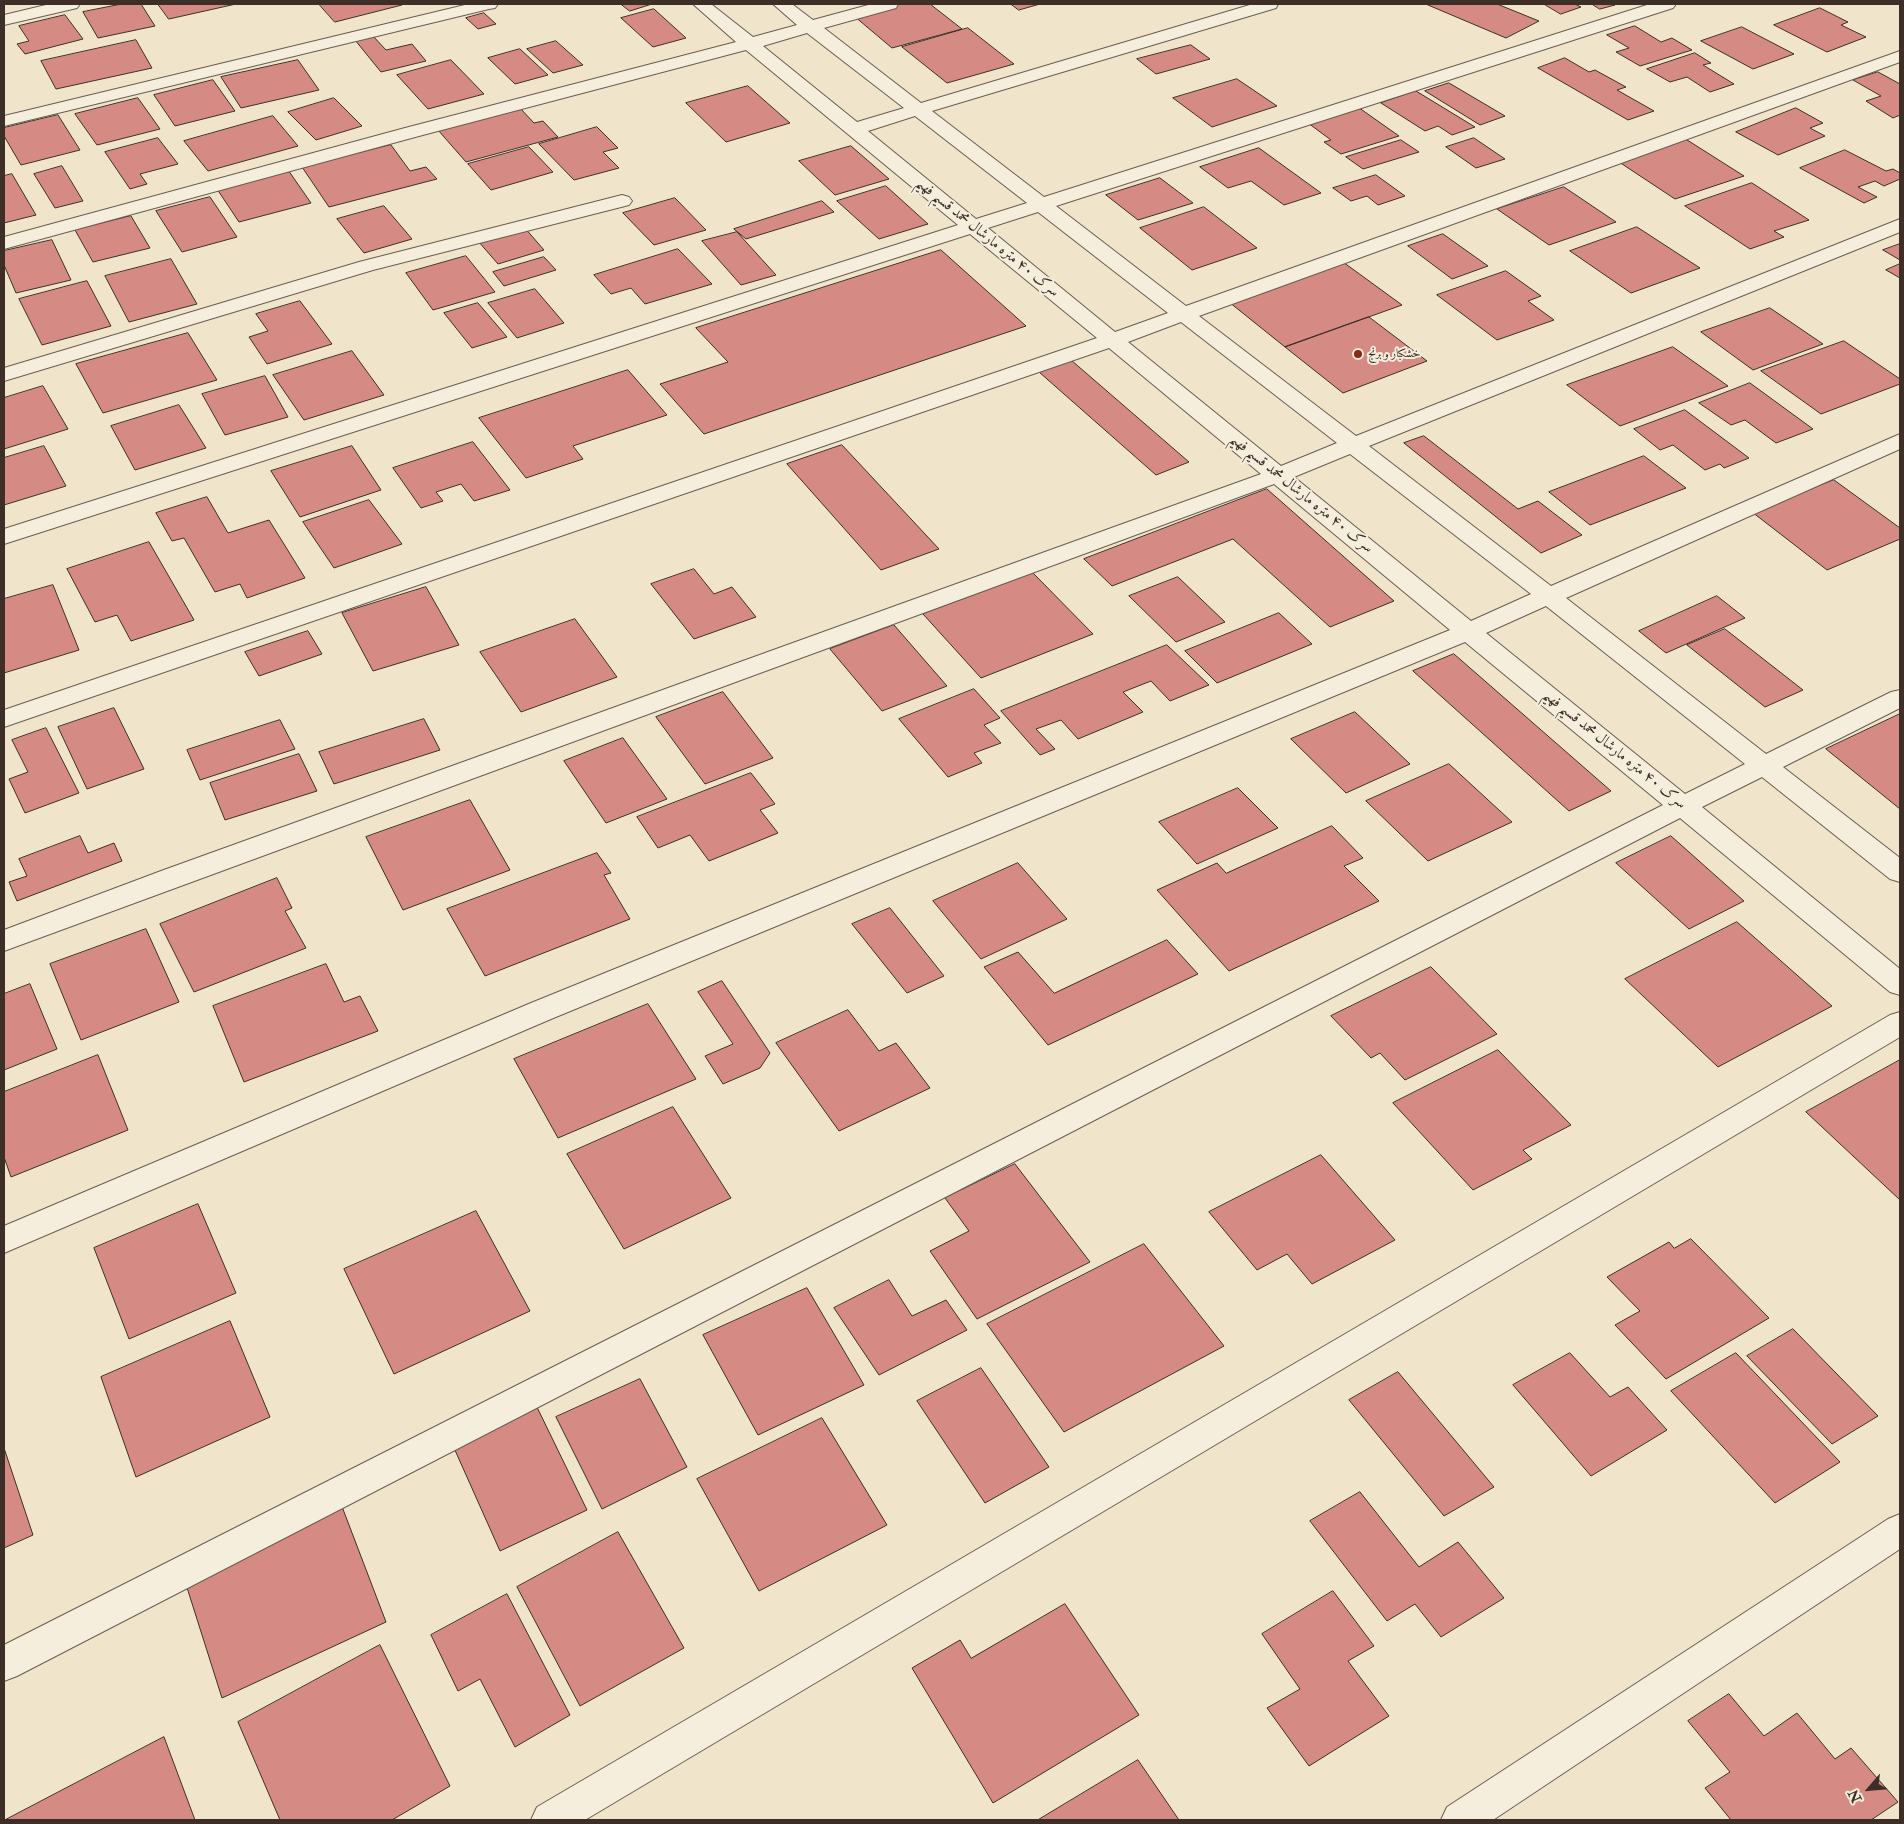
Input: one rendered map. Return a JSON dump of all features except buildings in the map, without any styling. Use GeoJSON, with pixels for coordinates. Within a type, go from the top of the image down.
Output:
{"type":"FeatureCollection","features":[{"type":"Feature","properties":{"kind":"street"},"geometry":{"type":"LineString","coordinates":[[4,20],[71,4]]}},
{"type":"Feature","properties":{"kind":"street"},"geometry":{"type":"LineString","coordinates":[[4,121],[490,4]]}},
{"type":"Feature","properties":{"kind":"street","name":"سرک ۴۰ متره مارشال محمد قسیم فهیم"},"geometry":{"type":"LineString","coordinates":[[701,4],[1900,984]]}},
{"type":"Feature","properties":{"kind":"street"},"geometry":{"type":"LineString","coordinates":[[781,4],[1354,445],[1900,872]]}},
{"type":"Feature","properties":{"kind":"street"},"geometry":{"type":"LineString","coordinates":[[4,243],[412,132],[749,44],[890,4]]}},
{"type":"Feature","properties":{"kind":"street"},"geometry":{"type":"LineString","coordinates":[[854,129],[1270,4]]}},
{"type":"Feature","properties":{"kind":"street"},"geometry":{"type":"LineString","coordinates":[[4,537],[1667,4]]}},
{"type":"Feature","properties":{"kind":"street"},"geometry":{"type":"LineString","coordinates":[[4,718],[1112,340],[1900,56]]}},
{"type":"Feature","properties":{"kind":"street"},"geometry":{"type":"LineString","coordinates":[[4,375],[366,266],[622,200]]}},
{"type":"Feature","properties":{"kind":"street"},"geometry":{"type":"LineString","coordinates":[[4,940],[1278,475],[1900,225]]}},
{"type":"Feature","properties":{"kind":"street"},"geometry":{"type":"LineString","coordinates":[[4,1240],[541,1011],[1469,631],[1900,441]]}},
{"type":"Feature","properties":{"kind":"street"},"geometry":{"type":"LineString","coordinates":[[4,1664],[1682,806],[1900,698]]}},
{"type":"Feature","properties":{"kind":"street"},"geometry":{"type":"LineString","coordinates":[[550,1820],[1900,1023]]}},
{"type":"Feature","properties":{"kind":"street"},"geometry":{"type":"LineString","coordinates":[[1460,1820],[1900,1530]]}},
{"type":"Feature","properties":{"kind":"place","name":"خشکبار و برنج"},"geometry":{"type":"Point","coordinates":[1358,354]}}]}
